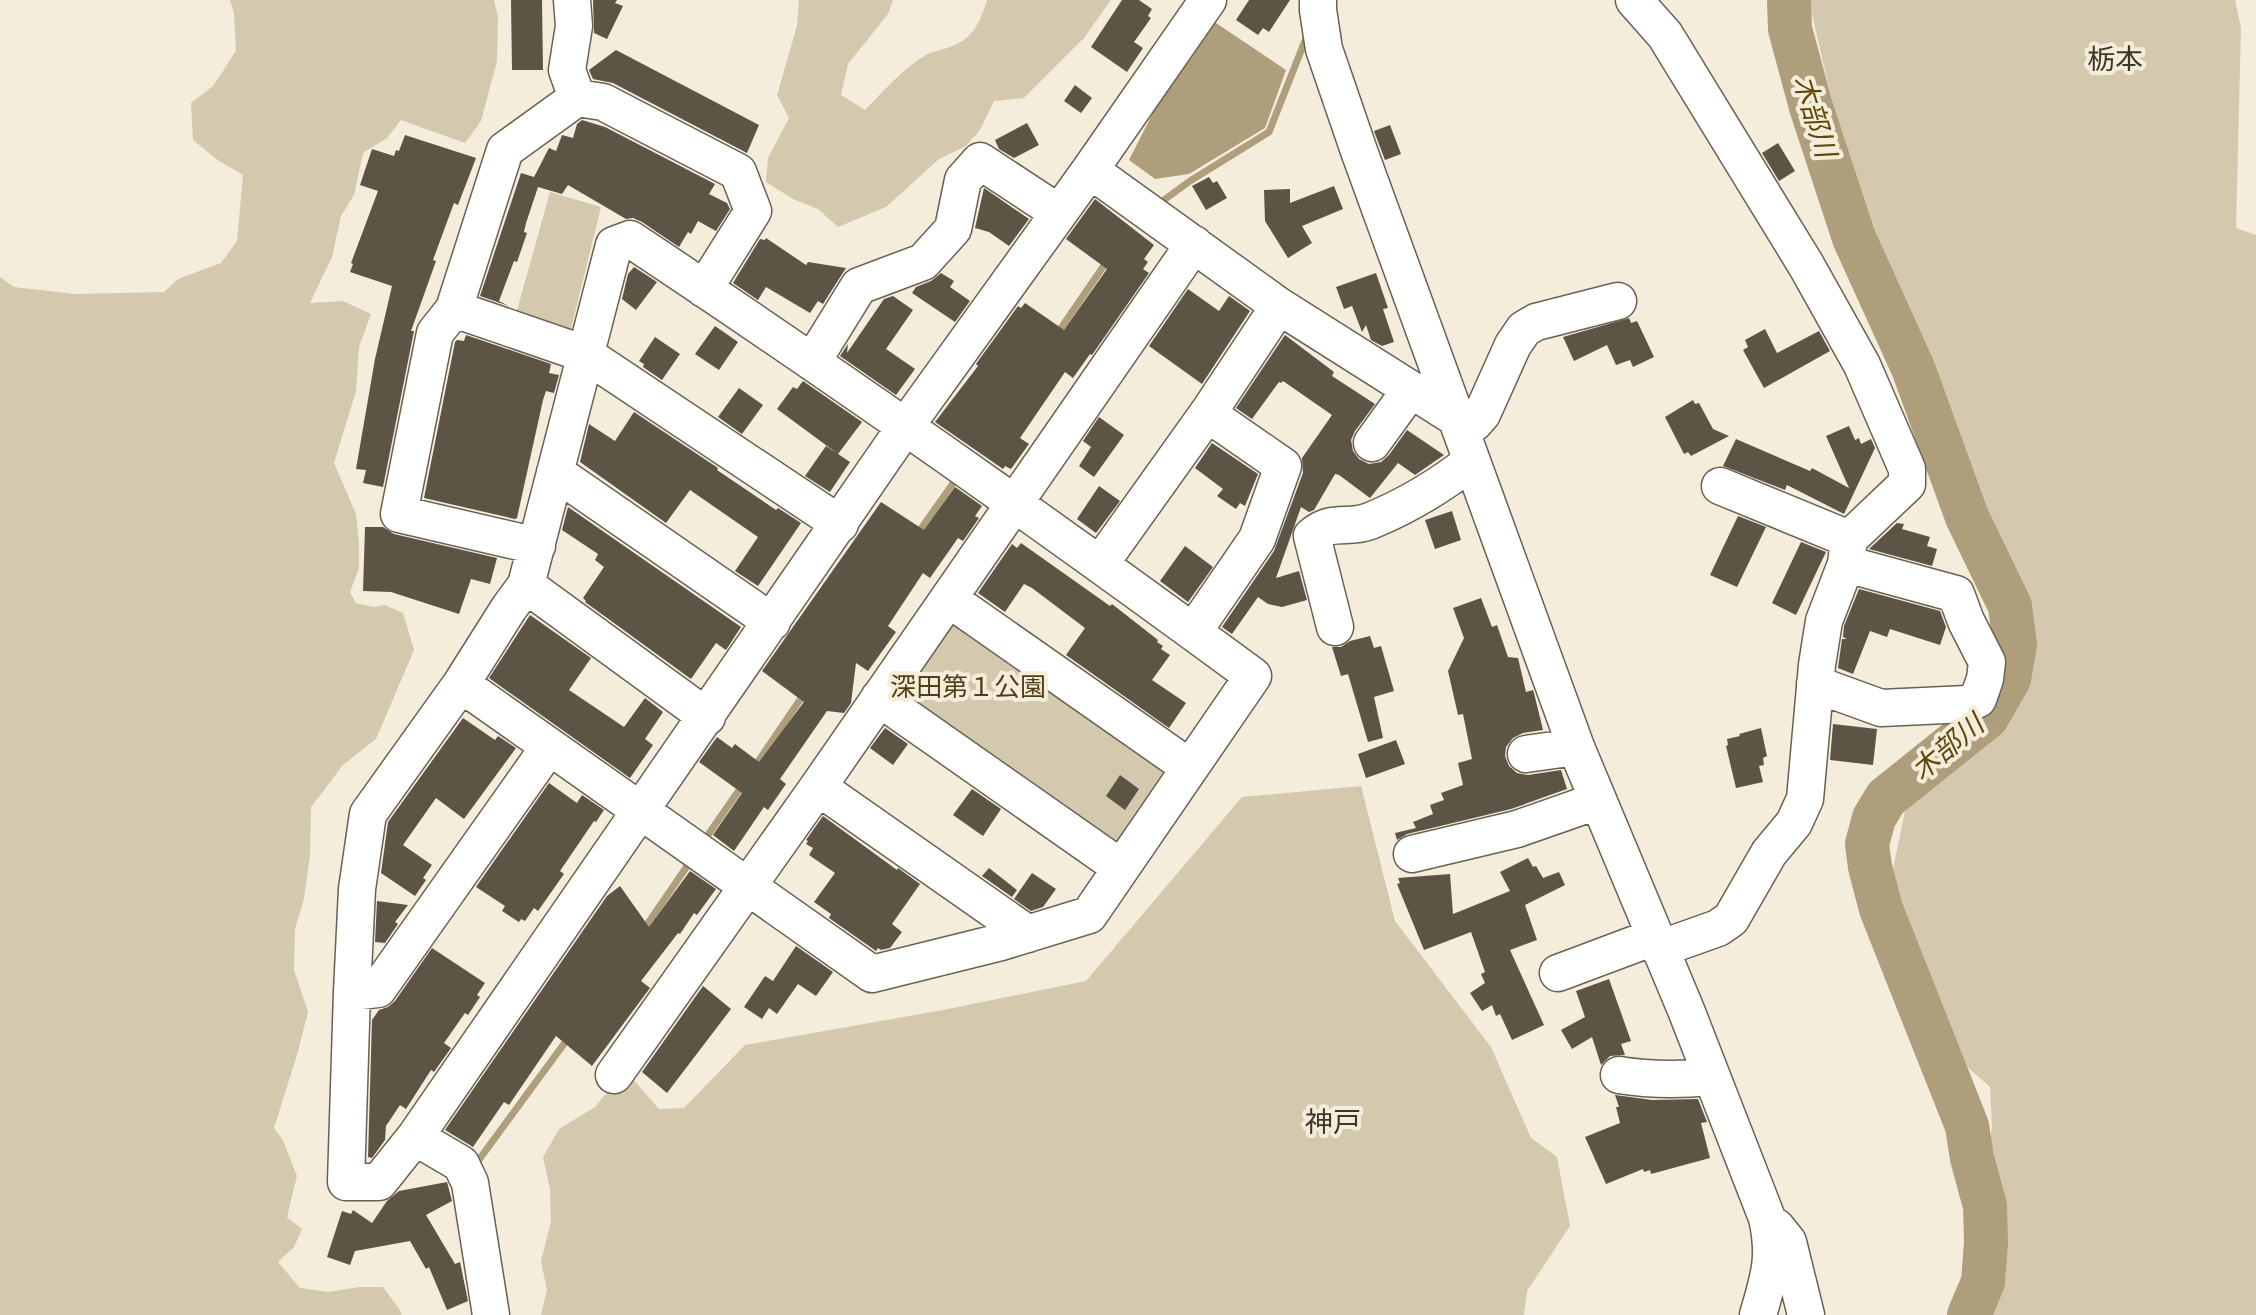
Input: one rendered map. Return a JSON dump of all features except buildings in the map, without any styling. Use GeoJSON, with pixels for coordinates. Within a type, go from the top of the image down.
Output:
{"type":"FeatureCollection","features":[{"type":"Feature","properties":{"kind":"street"},"geometry":{"type":"LineString","coordinates":[[572,0],[574,26],[567,70],[577,98]]}},
{"type":"Feature","properties":{"kind":"street"},"geometry":{"type":"LineString","coordinates":[[461,684],[641,813],[872,974],[1089,915],[1253,676],[905,427],[630,239],[614,245],[526,585],[461,684],[368,814],[357,889],[346,1182],[379,1182],[415,1137],[641,813],[905,427],[1208,0]]}},
{"type":"Feature","properties":{"kind":"street"},"geometry":{"type":"LineString","coordinates":[[1318,0],[1324,49],[1576,747],[1686,1010],[1767,1218],[1772,1251],[1758,1315]]}},
{"type":"Feature","properties":{"kind":"street"},"geometry":{"type":"LineString","coordinates":[[1558,973],[1718,928],[1731,919],[1769,853],[1794,823],[1805,799],[1824,621],[1848,552],[1907,484],[1907,469],[1862,365],[1806,265],[1665,35],[1634,0]]}},
{"type":"Feature","properties":{"kind":"street"},"geometry":{"type":"LineString","coordinates":[[537,546],[399,514],[435,333],[454,309],[505,150],[577,98],[603,102],[738,172],[753,211],[704,289]]}},
{"type":"Feature","properties":{"kind":"street"},"geometry":{"type":"LineString","coordinates":[[812,362],[859,286],[923,262],[953,229],[963,180],[980,161],[1059,213]]}},
{"type":"Feature","properties":{"kind":"street"},"geometry":{"type":"LineString","coordinates":[[1090,170],[1279,306],[1411,389],[1463,437]]}},
{"type":"Feature","properties":{"kind":"street"},"geometry":{"type":"LineString","coordinates":[[614,1075],[818,787],[1194,244]]}},
{"type":"Feature","properties":{"kind":"street"},"geometry":{"type":"LineString","coordinates":[[1335,627],[1312,536],[1322,527],[1367,522],[1439,487],[1463,437],[1482,414],[1513,345],[1524,329],[1536,322],[1618,301]]}},
{"type":"Feature","properties":{"kind":"street"},"geometry":{"type":"LineString","coordinates":[[1100,564],[1208,414],[1279,306]]}},
{"type":"Feature","properties":{"kind":"street"},"geometry":{"type":"LineString","coordinates":[[454,309],[585,354],[840,524]]}},
{"type":"Feature","properties":{"kind":"street"},"geometry":{"type":"LineString","coordinates":[[1372,443],[1411,389]]}},
{"type":"Feature","properties":{"kind":"street"},"geometry":{"type":"LineString","coordinates":[[1193,632],[1257,539],[1283,466],[1208,414]]}},
{"type":"Feature","properties":{"kind":"street"},"geometry":{"type":"LineString","coordinates":[[555,472],[772,622]]}},
{"type":"Feature","properties":{"kind":"street"},"geometry":{"type":"LineString","coordinates":[[1720,486],[1848,552],[1956,594],[1987,662],[1978,699],[1967,704],[1881,708],[1815,684]]}},
{"type":"Feature","properties":{"kind":"street"},"geometry":{"type":"LineString","coordinates":[[526,585],[707,717]]}},
{"type":"Feature","properties":{"kind":"street"},"geometry":{"type":"LineString","coordinates":[[949,599],[1189,767]]}},
{"type":"Feature","properties":{"kind":"street"},"geometry":{"type":"LineString","coordinates":[[879,698],[1120,867]]}},
{"type":"Feature","properties":{"kind":"street"},"geometry":{"type":"LineString","coordinates":[[352,992],[378,989],[549,747]]}},
{"type":"Feature","properties":{"kind":"street"},"geometry":{"type":"LineString","coordinates":[[1526,754],[1576,747]]}},
{"type":"Feature","properties":{"kind":"street"},"geometry":{"type":"LineString","coordinates":[[818,787],[1028,934]]}},
{"type":"Feature","properties":{"kind":"street"},"geometry":{"type":"LineString","coordinates":[[1412,854],[1517,829],[1597,801]]}},
{"type":"Feature","properties":{"kind":"street"},"geometry":{"type":"LineString","coordinates":[[1619,1075],[1670,1081],[1711,1077]]}},
{"type":"Feature","properties":{"kind":"street"},"geometry":{"type":"LineString","coordinates":[[415,1137],[461,1164],[470,1183],[491,1315]]}},
{"type":"Feature","properties":{"kind":"street"},"geometry":{"type":"LineString","coordinates":[[1767,1218],[1788,1242],[1806,1315]]}},
{"type":"Feature","properties":{"kind":"green space"},"geometry":{"type":"Polygon","coordinates":[[[230,0],[494,0],[498,17],[497,61],[481,121],[465,143],[401,120],[387,138],[363,153],[354,195],[341,216],[332,257],[310,303],[343,301],[371,314],[359,347],[356,391],[334,463],[356,514],[359,568],[350,592],[356,603],[374,607],[385,605],[403,613],[414,650],[376,739],[343,765],[311,807],[310,855],[304,899],[295,929],[294,970],[308,1012],[274,1128],[283,1140],[297,1176],[287,1217],[302,1229],[294,1247],[278,1262],[300,1288],[328,1292],[383,1287],[402,1315],[0,1315],[0,277],[14,287],[75,294],[164,292],[178,279],[221,263],[237,241],[243,175],[193,140],[191,103],[213,86],[236,51],[234,13],[230,0]]]}},
{"type":"Feature","properties":{"kind":"green space"},"geometry":{"type":"Polygon","coordinates":[[[799,0],[893,0],[888,14],[848,64],[841,95],[865,110],[917,61],[968,37],[977,25],[987,0],[1111,0],[1084,38],[1024,98],[994,101],[980,130],[966,146],[939,159],[886,207],[838,227],[818,209],[793,199],[766,182],[768,158],[789,118],[777,95],[797,26],[799,0]]]}},
{"type":"Feature","properties":{"kind":"green space"},"geometry":{"type":"Polygon","coordinates":[[[1811,0],[2235,0],[2241,28],[2236,228],[2256,235],[2256,1315],[1965,1315],[1976,1296],[1991,1229],[1984,1177],[1992,1127],[1990,1087],[1937,1040],[1886,904],[1908,796],[1924,752],[1974,722],[2015,685],[2029,649],[2029,608],[1990,521],[1933,359],[1876,237],[1836,118],[1811,0]]]}},
{"type":"Feature","properties":{"kind":"green space"},"geometry":{"type":"Polygon","coordinates":[[[550,192],[601,207],[571,329],[562,337],[514,321],[550,192]]]}},
{"type":"Feature","properties":{"kind":"green space","name":"深田第１公園"},"geometry":{"type":"Polygon","coordinates":[[[957,617],[1166,763],[1167,775],[1120,843],[1109,847],[900,702],[900,688],[957,617]]]}},
{"type":"Feature","properties":{"kind":"green space"},"geometry":{"type":"Polygon","coordinates":[[[1361,786],[1395,921],[1491,1047],[1531,1138],[1557,1157],[1570,1226],[1527,1291],[1524,1315],[541,1315],[547,1290],[541,1261],[551,1221],[550,1189],[543,1157],[559,1129],[595,1107],[610,1089],[631,1077],[659,1109],[684,1108],[745,1045],[1086,981],[1242,797],[1361,786]]]}},
{"type":"Feature","properties":{"kind":"shaded area"},"geometry":{"type":"Polygon","coordinates":[[[1213,21],[1286,70],[1265,128],[1189,174],[1155,179],[1129,160],[1166,87],[1213,21]]]}},
{"type":"Feature","properties":{"kind":"waterway","name":"木部川"},"geometry":{"type":"LineString","coordinates":[[1789,0],[1790,29],[1811,107],[1854,238],[1913,368],[1967,517],[2010,606],[2015,645],[2009,679],[1987,717],[1886,798],[1874,818],[1867,844],[1881,909],[1967,1126],[1985,1206],[1983,1282],[1969,1315]]}},
{"type":"Feature","properties":{"kind":"waterway"},"geometry":{"type":"LineString","coordinates":[[1157,205],[1269,132],[1308,33]]}},
{"type":"Feature","properties":{"kind":"waterway"},"geometry":{"type":"LineString","coordinates":[[1057,334],[1107,261]]}},
{"type":"Feature","properties":{"kind":"waterway"},"geometry":{"type":"LineString","coordinates":[[918,533],[959,475]]}},
{"type":"Feature","properties":{"kind":"waterway"},"geometry":{"type":"LineString","coordinates":[[755,766],[804,694]]}},
{"type":"Feature","properties":{"kind":"waterway"},"geometry":{"type":"LineString","coordinates":[[703,842],[744,783]]}},
{"type":"Feature","properties":{"kind":"waterway"},"geometry":{"type":"LineString","coordinates":[[642,932],[692,859]]}},
{"type":"Feature","properties":{"kind":"waterway"},"geometry":{"type":"LineString","coordinates":[[479,1167],[478,1161],[569,1037]]}},
{"type":"Feature","properties":{"kind":"district","name":"栃本"},"geometry":{"type":"Point","coordinates":[2115,59]}},
{"type":"Feature","properties":{"kind":"district","name":"神戸"},"geometry":{"type":"Point","coordinates":[1333,1122]}}]}
